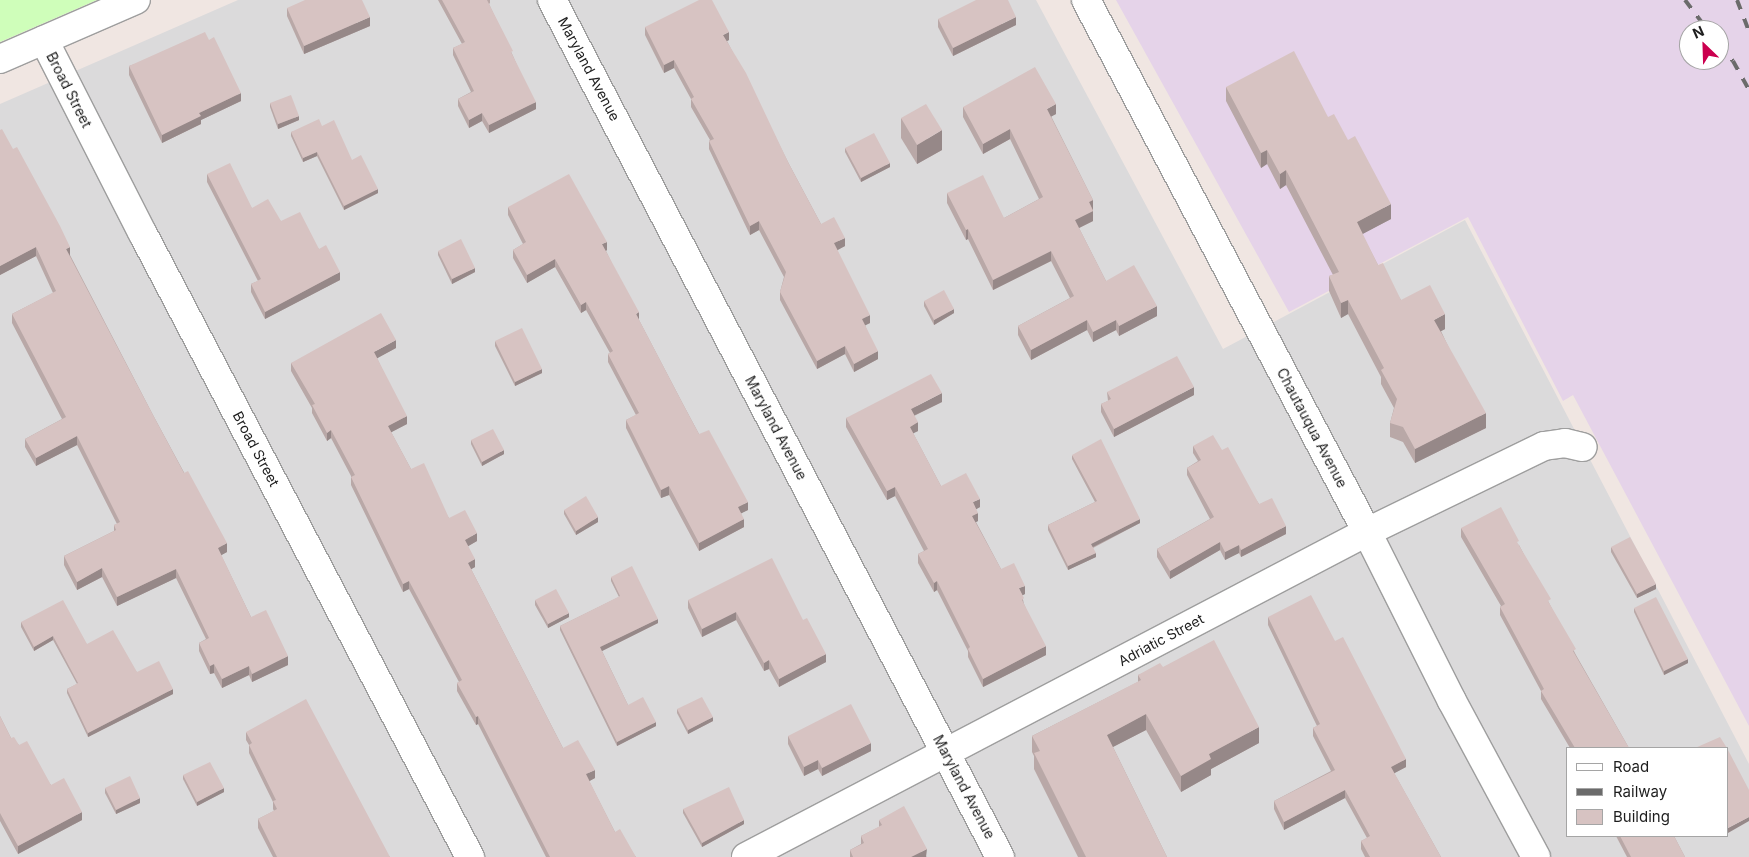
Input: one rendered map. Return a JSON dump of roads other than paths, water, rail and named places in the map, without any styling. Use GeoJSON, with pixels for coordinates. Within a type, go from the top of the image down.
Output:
{"type":"FeatureCollection","features":[{"type":"Feature","properties":{"kind":"street"},"geometry":{"type":"LineString","coordinates":[[0,59],[136,0]]}},
{"type":"Feature","properties":{"kind":"street","name":"Maryland Avenue"},"geometry":{"type":"LineString","coordinates":[[552,0],[1000,857]]}},
{"type":"Feature","properties":{"kind":"street","name":"Chautauqua Avenue"},"geometry":{"type":"LineString","coordinates":[[1086,0],[1367,532],[1452,701],[1536,857]]}},
{"type":"Feature","properties":{"kind":"street","name":"Broad Street"},"geometry":{"type":"LineString","coordinates":[[44,40],[143,234],[470,857]]}},
{"type":"Feature","properties":{"kind":"street","name":"Adriatic Street"},"geometry":{"type":"LineString","coordinates":[[746,857],[1367,532],[1544,446],[1566,443],[1584,447]]}},
{"type":"Feature","properties":{"kind":"railway"},"geometry":{"type":"LineString","coordinates":[[1685,0],[1700,20]]}},
{"type":"Feature","properties":{"kind":"railway"},"geometry":{"type":"LineString","coordinates":[[1737,0],[1749,31]]}},
{"type":"Feature","properties":{"kind":"railway"},"geometry":{"type":"LineString","coordinates":[[1729,56],[1749,90]]}}]}
